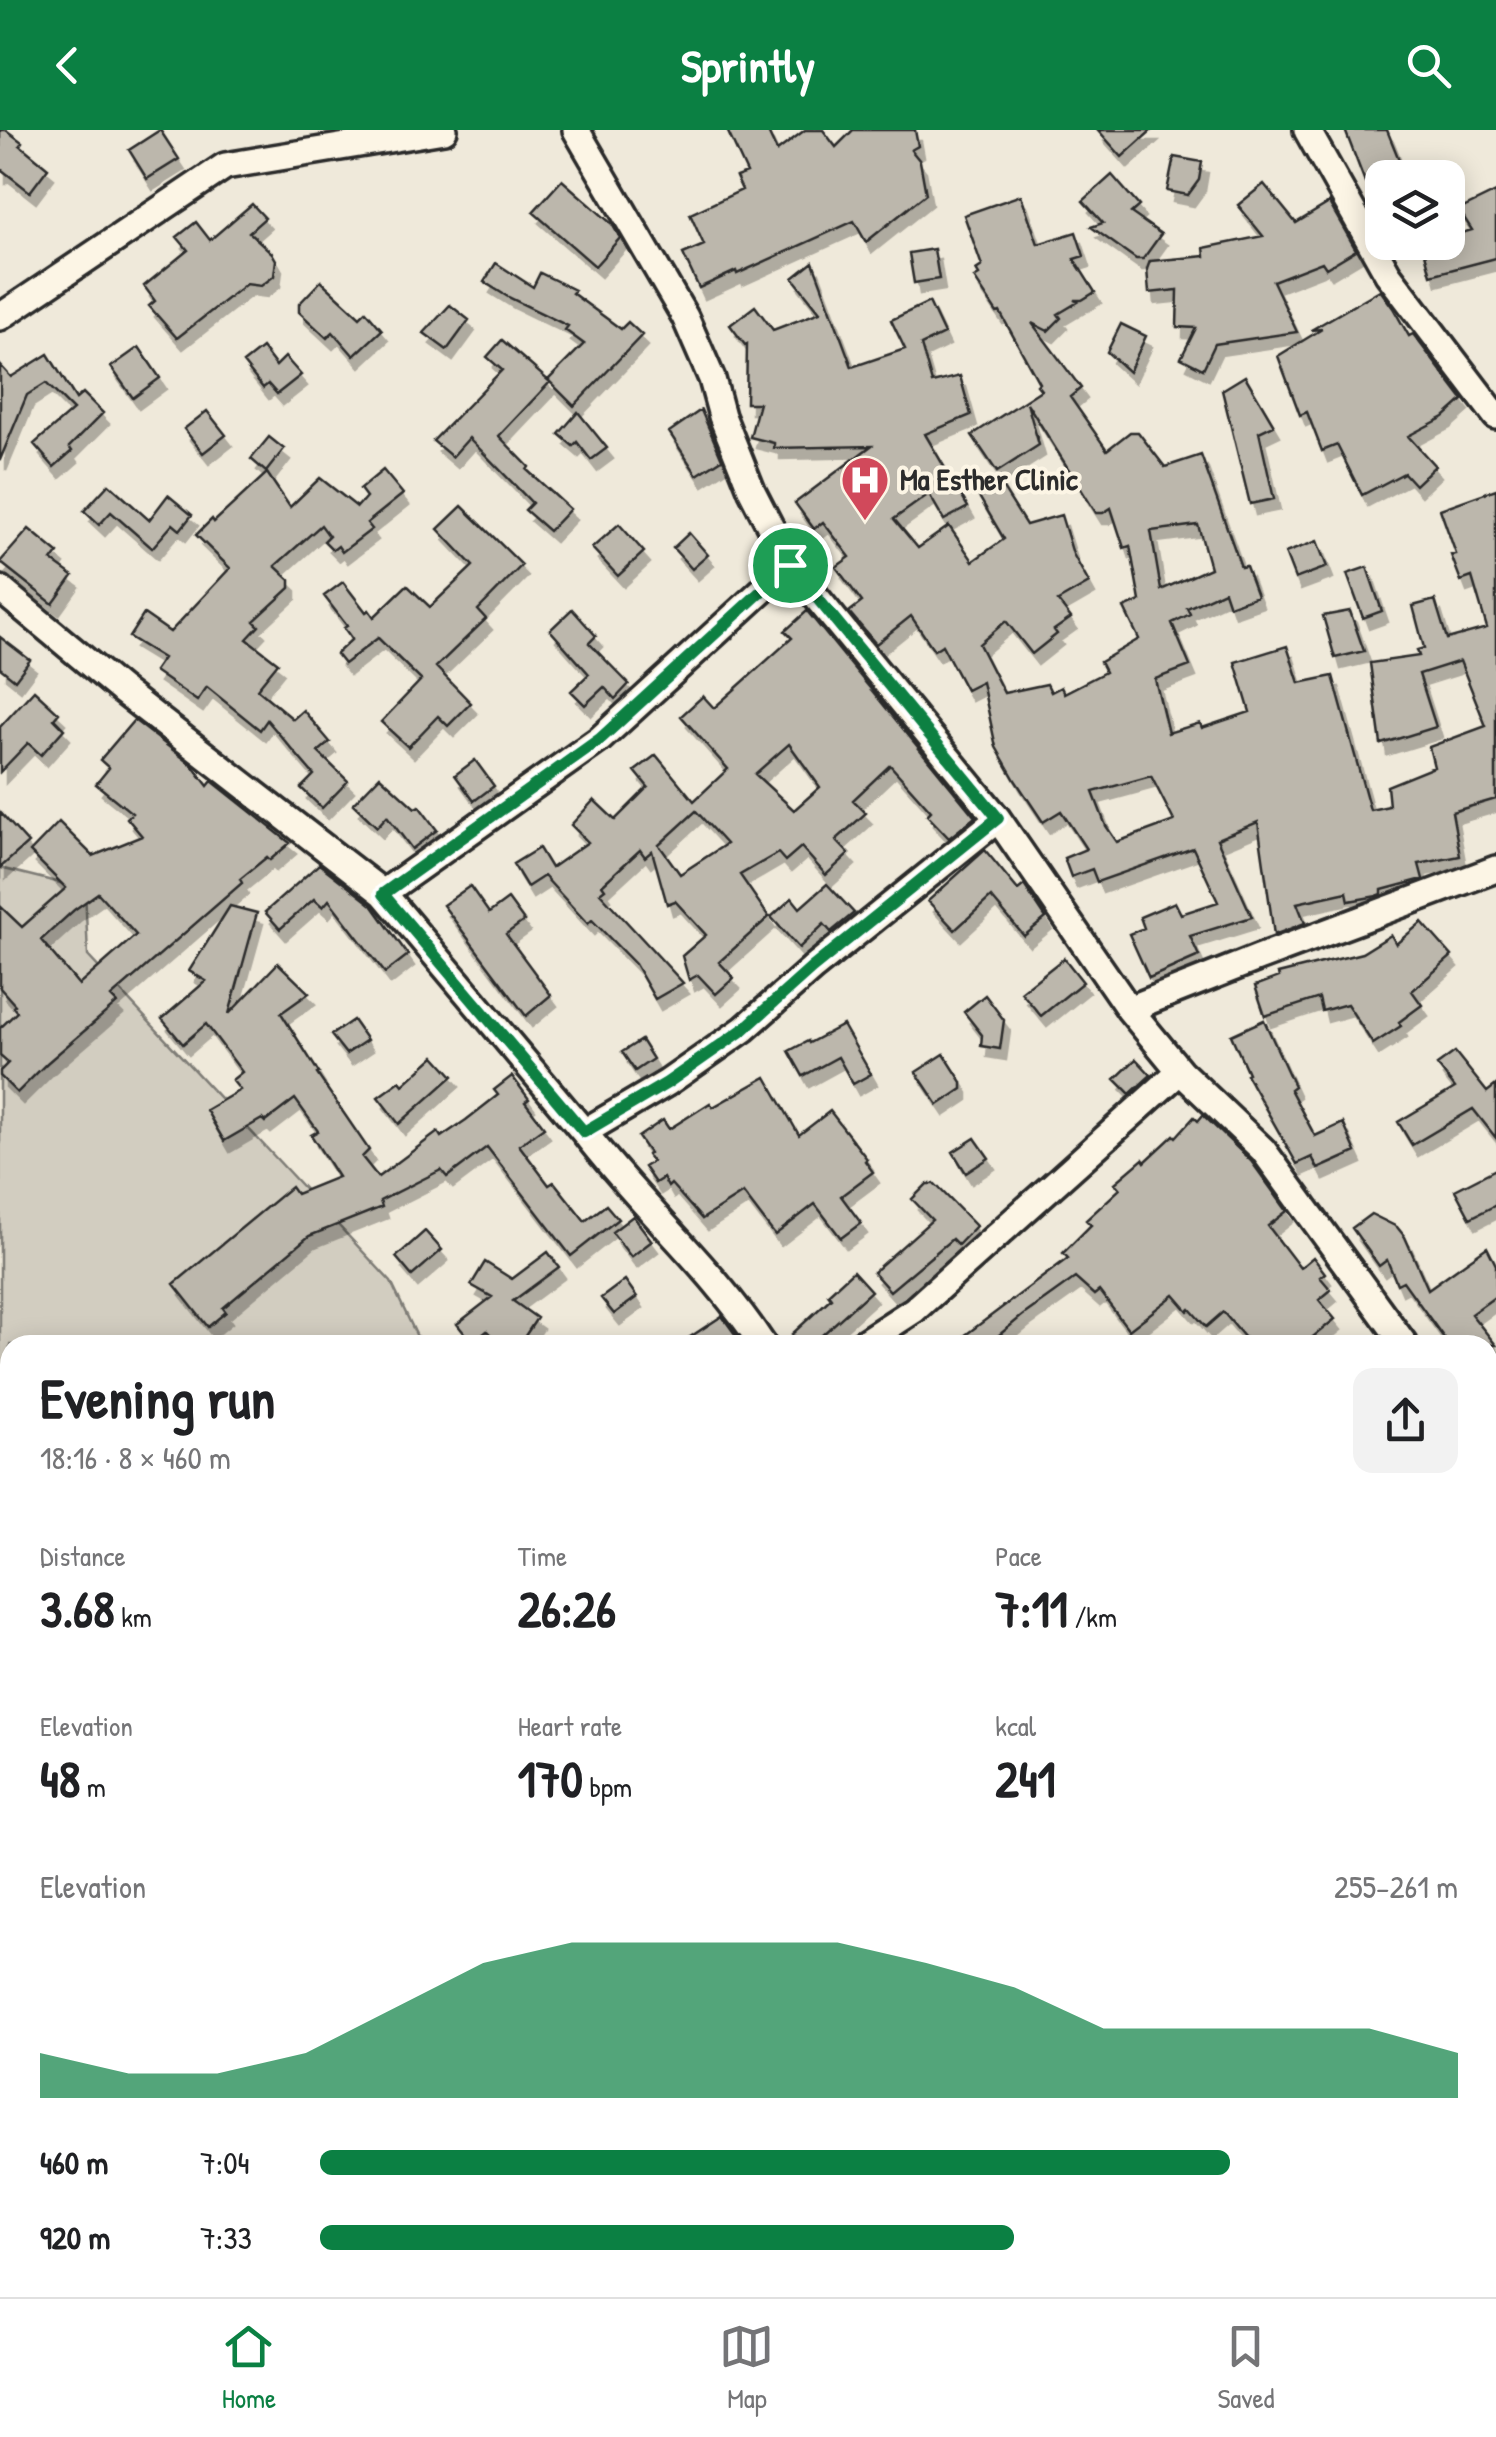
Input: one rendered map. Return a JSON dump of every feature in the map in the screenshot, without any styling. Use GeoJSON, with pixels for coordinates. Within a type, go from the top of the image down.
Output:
{"type":"FeatureCollection","features":[{"type":"Feature","properties":{"kind":"street"},"geometry":{"type":"LineString","coordinates":[[0,317],[225,166],[444,130]]}},
{"type":"Feature","properties":{"kind":"street"},"geometry":{"type":"LineString","coordinates":[[576,130],[685,317],[752,491],[790,565],[998,818],[1129,1009],[1180,1071],[1264,1150],[1399,1335]]}},
{"type":"Feature","properties":{"kind":"street"},"geometry":{"type":"LineString","coordinates":[[1308,130],[1388,274],[1496,416]]}},
{"type":"Feature","properties":{"kind":"street"},"geometry":{"type":"LineString","coordinates":[[383,894],[600,739],[790,565]]}},
{"type":"Feature","properties":{"kind":"street"},"geometry":{"type":"LineString","coordinates":[[0,589],[121,690],[383,894],[611,1168],[693,1256],[755,1335]]}},
{"type":"Feature","properties":{"kind":"street"},"geometry":{"type":"LineString","coordinates":[[584,1132],[667,1083],[744,1029],[812,968],[998,818]]}},
{"type":"Feature","properties":{"kind":"street"},"geometry":{"type":"LineString","coordinates":[[1129,1009],[1496,869]]}},
{"type":"Feature","properties":{"kind":"street"},"geometry":{"type":"LineString","coordinates":[[875,1335],[914,1310],[1180,1071]]}},
{"type":"Feature","properties":{"kind":"shaded area"},"geometry":{"type":"Polygon","coordinates":[[[0,868],[85,889],[88,956],[391,1282],[416,1335],[0,1335],[0,868]]]}},
{"type":"Feature","properties":{"kind":"building"},"geometry":{"type":"Polygon","coordinates":[[[0,130],[22,142],[20,145],[48,168],[30,192],[0,172],[0,130]]]}},
{"type":"Feature","properties":{"kind":"building"},"geometry":{"type":"Polygon","coordinates":[[[160,130],[179,159],[147,179],[129,150],[160,130]]]}},
{"type":"Feature","properties":{"kind":"building"},"geometry":{"type":"Polygon","coordinates":[[[727,130],[767,130],[777,151],[805,130],[823,130],[836,147],[853,130],[915,130],[918,146],[911,150],[920,161],[926,194],[866,242],[854,221],[699,288],[683,254],[704,245],[690,214],[742,190],[736,177],[747,173],[727,130]]]}},
{"type":"Feature","properties":{"kind":"building"},"geometry":{"type":"Polygon","coordinates":[[[1098,130],[1152,130],[1122,157],[1098,130]]]}},
{"type":"Feature","properties":{"kind":"building"},"geometry":{"type":"Polygon","coordinates":[[[1345,130],[1387,130],[1399,160],[1365,160],[1365,182],[1345,130]]]}},
{"type":"Feature","properties":{"kind":"building"},"geometry":{"type":"Polygon","coordinates":[[[1174,157],[1202,162],[1199,180],[1188,195],[1167,191],[1174,157]]]}},
{"type":"Feature","properties":{"kind":"building"},"geometry":{"type":"Polygon","coordinates":[[[1112,175],[1139,206],[1131,213],[1161,234],[1143,259],[1136,259],[1091,227],[1103,223],[1083,201],[1112,175]]]}},
{"type":"Feature","properties":{"kind":"building"},"geometry":{"type":"Polygon","coordinates":[[[562,180],[612,224],[620,238],[595,266],[533,212],[562,180]]]}},
{"type":"Feature","properties":{"kind":"building"},"geometry":{"type":"Polygon","coordinates":[[[1264,184],[1296,223],[1329,203],[1356,250],[1326,268],[1322,262],[1273,281],[1297,332],[1215,344],[1203,369],[1181,358],[1196,328],[1177,327],[1178,290],[1149,293],[1147,269],[1150,261],[1205,256],[1204,248],[1263,236],[1238,205],[1264,184]]]}},
{"type":"Feature","properties":{"kind":"building"},"geometry":{"type":"Polygon","coordinates":[[[1496,192],[1496,258],[1431,275],[1427,260],[1465,260],[1465,232],[1472,230],[1465,219],[1465,207],[1496,192]]]}},
{"type":"Feature","properties":{"kind":"building"},"geometry":{"type":"Polygon","coordinates":[[[1021,195],[1038,244],[1076,232],[1084,256],[1074,259],[1095,292],[1074,300],[1078,302],[1058,314],[1061,318],[1048,331],[1032,323],[1081,388],[1070,397],[1107,450],[1130,432],[1138,432],[1165,467],[1201,455],[1241,567],[1246,566],[1257,596],[1229,606],[1224,591],[1187,608],[1190,614],[1172,623],[1190,666],[1155,679],[1168,733],[1200,723],[1202,728],[1250,712],[1235,662],[1287,646],[1299,683],[1333,676],[1370,810],[1389,806],[1387,786],[1434,767],[1429,747],[1486,726],[1460,661],[1419,674],[1436,727],[1381,744],[1370,663],[1419,656],[1417,650],[1424,648],[1413,606],[1435,600],[1447,639],[1487,628],[1472,577],[1461,581],[1440,509],[1496,489],[1496,799],[1452,812],[1460,856],[1419,864],[1423,879],[1382,890],[1377,896],[1349,901],[1347,892],[1297,903],[1305,923],[1274,935],[1258,822],[1217,839],[1252,917],[1190,936],[1199,956],[1149,978],[1129,934],[1144,928],[1140,917],[1175,902],[1181,914],[1218,902],[1193,848],[1097,882],[1092,869],[1071,877],[1064,858],[1086,849],[1061,811],[1043,822],[1015,780],[996,747],[982,682],[966,690],[942,645],[934,650],[911,616],[876,644],[849,612],[862,602],[836,567],[850,557],[823,522],[814,529],[795,503],[871,446],[774,448],[774,443],[750,437],[759,403],[746,403],[747,344],[730,325],[755,306],[773,330],[820,312],[793,278],[813,262],[852,367],[905,349],[891,320],[929,302],[944,334],[921,345],[932,383],[960,376],[971,415],[925,434],[968,507],[944,520],[929,494],[894,519],[918,548],[949,526],[973,561],[1004,539],[978,495],[999,482],[1026,525],[1061,515],[1073,554],[1089,583],[1058,601],[1071,618],[1032,654],[1006,621],[979,644],[1004,693],[1047,684],[1051,692],[1061,687],[1064,693],[1105,672],[1100,662],[1139,639],[1124,608],[1140,601],[1130,546],[1124,548],[1111,508],[1096,513],[1027,403],[1039,445],[997,472],[972,435],[1041,390],[1000,312],[974,278],[982,266],[964,215],[1021,195]],[[1198,525],[1151,531],[1161,590],[1210,568],[1198,525]],[[1151,776],[1093,792],[1117,842],[1174,821],[1151,776]]]}},
{"type":"Feature","properties":{"kind":"building"},"geometry":{"type":"Polygon","coordinates":[[[252,204],[265,218],[249,232],[276,260],[274,276],[261,286],[246,284],[177,338],[149,306],[155,301],[144,286],[188,250],[177,237],[196,222],[210,240],[252,204]]]}},
{"type":"Feature","properties":{"kind":"building"},"geometry":{"type":"Polygon","coordinates":[[[934,249],[939,279],[914,283],[909,253],[934,249]]]}},
{"type":"Feature","properties":{"kind":"building"},"geometry":{"type":"Polygon","coordinates":[[[496,263],[533,287],[540,273],[575,290],[572,293],[621,329],[628,322],[642,335],[574,406],[548,380],[584,344],[565,330],[568,326],[484,282],[496,263]]]}},
{"type":"Feature","properties":{"kind":"building"},"geometry":{"type":"Polygon","coordinates":[[[321,281],[360,317],[366,311],[382,330],[354,356],[333,332],[327,338],[299,312],[299,304],[321,281]]]}},
{"type":"Feature","properties":{"kind":"building"},"geometry":{"type":"Polygon","coordinates":[[[1380,290],[1409,336],[1413,334],[1463,400],[1444,417],[1408,436],[1435,466],[1415,485],[1404,473],[1362,495],[1337,445],[1322,451],[1307,412],[1300,415],[1278,356],[1322,329],[1311,330],[1380,290]]]}},
{"type":"Feature","properties":{"kind":"building"},"geometry":{"type":"Polygon","coordinates":[[[450,305],[469,320],[447,350],[424,333],[450,305]]]}},
{"type":"Feature","properties":{"kind":"building"},"geometry":{"type":"Polygon","coordinates":[[[1121,324],[1146,336],[1129,372],[1107,352],[1121,324]]]}},
{"type":"Feature","properties":{"kind":"building"},"geometry":{"type":"Polygon","coordinates":[[[502,340],[550,382],[499,436],[529,467],[527,470],[570,509],[549,531],[525,510],[532,503],[469,438],[452,457],[433,441],[502,370],[487,357],[502,340]]]}},
{"type":"Feature","properties":{"kind":"building"},"geometry":{"type":"Polygon","coordinates":[[[139,347],[160,378],[133,398],[111,367],[139,347]]]}},
{"type":"Feature","properties":{"kind":"building"},"geometry":{"type":"Polygon","coordinates":[[[262,348],[276,366],[285,357],[301,375],[277,394],[268,384],[263,388],[243,363],[262,348]]]}},
{"type":"Feature","properties":{"kind":"building"},"geometry":{"type":"Polygon","coordinates":[[[48,354],[76,399],[83,393],[103,413],[54,467],[34,444],[73,410],[46,383],[27,395],[0,460],[0,365],[11,377],[48,354]]]}},
{"type":"Feature","properties":{"kind":"building"},"geometry":{"type":"Polygon","coordinates":[[[1245,376],[1274,425],[1259,432],[1274,499],[1250,504],[1222,390],[1245,376]]]}},
{"type":"Feature","properties":{"kind":"building"},"geometry":{"type":"Polygon","coordinates":[[[701,410],[722,459],[697,475],[669,432],[701,410]]]}},
{"type":"Feature","properties":{"kind":"building"},"geometry":{"type":"Polygon","coordinates":[[[207,411],[226,435],[203,453],[184,429],[207,411]]]}},
{"type":"Feature","properties":{"kind":"building"},"geometry":{"type":"Polygon","coordinates":[[[578,412],[607,448],[591,460],[577,442],[573,446],[559,434],[578,412]]]}},
{"type":"Feature","properties":{"kind":"building"},"geometry":{"type":"Polygon","coordinates":[[[269,437],[284,449],[266,472],[251,459],[269,437]]]}},
{"type":"Feature","properties":{"kind":"building"},"geometry":{"type":"Polygon","coordinates":[[[383,470],[403,494],[367,523],[372,529],[342,552],[338,546],[333,550],[324,541],[329,536],[321,525],[275,566],[290,580],[290,588],[254,621],[259,626],[247,639],[278,663],[257,689],[293,719],[303,710],[330,742],[318,752],[348,781],[322,808],[301,788],[314,775],[267,720],[260,730],[207,687],[197,701],[154,671],[163,658],[129,637],[144,614],[170,632],[230,568],[196,535],[267,473],[290,507],[320,478],[357,507],[366,497],[360,489],[383,470]]]}},
{"type":"Feature","properties":{"kind":"building"},"geometry":{"type":"Polygon","coordinates":[[[109,484],[149,520],[168,495],[192,515],[180,530],[173,524],[152,548],[111,512],[99,525],[84,511],[109,484]]]}},
{"type":"Feature","properties":{"kind":"building"},"geometry":{"type":"Polygon","coordinates":[[[462,506],[522,565],[478,610],[486,619],[436,667],[471,703],[448,726],[438,716],[408,747],[381,722],[421,680],[378,638],[344,664],[336,654],[352,639],[324,596],[343,582],[374,617],[407,585],[430,607],[473,566],[438,529],[462,506]]]}},
{"type":"Feature","properties":{"kind":"building"},"geometry":{"type":"Polygon","coordinates":[[[619,524],[644,552],[618,576],[592,548],[619,524]]]}},
{"type":"Feature","properties":{"kind":"building"},"geometry":{"type":"Polygon","coordinates":[[[29,529],[58,553],[52,561],[73,576],[53,604],[0,562],[29,529]]]}},
{"type":"Feature","properties":{"kind":"building"},"geometry":{"type":"Polygon","coordinates":[[[689,533],[708,555],[692,569],[673,548],[689,533]]]}},
{"type":"Feature","properties":{"kind":"building"},"geometry":{"type":"Polygon","coordinates":[[[1317,541],[1327,567],[1295,579],[1285,553],[1317,541]]]}},
{"type":"Feature","properties":{"kind":"building"},"geometry":{"type":"Polygon","coordinates":[[[1367,567],[1382,611],[1363,618],[1347,574],[1367,567]]]}},
{"type":"Feature","properties":{"kind":"building"},"geometry":{"type":"Polygon","coordinates":[[[572,609],[596,636],[589,643],[629,684],[615,699],[604,687],[585,705],[571,691],[589,674],[550,630],[572,609]]]}},
{"type":"Feature","properties":{"kind":"building"},"geometry":{"type":"Polygon","coordinates":[[[807,611],[975,817],[949,838],[890,765],[853,800],[866,813],[836,840],[849,854],[826,875],[801,847],[785,861],[778,853],[740,875],[769,917],[719,962],[734,978],[716,994],[698,975],[689,980],[682,956],[706,935],[675,901],[667,904],[652,851],[645,857],[640,850],[602,885],[605,889],[600,893],[683,983],[655,999],[635,964],[592,920],[588,924],[544,876],[527,887],[513,864],[539,848],[551,868],[588,842],[571,825],[594,800],[615,820],[648,787],[635,771],[656,755],[694,801],[728,769],[681,716],[703,696],[714,708],[792,638],[785,631],[807,611]],[[789,744],[755,774],[794,810],[820,787],[789,744]],[[696,811],[659,845],[680,874],[726,844],[696,811]]]}},
{"type":"Feature","properties":{"kind":"building"},"geometry":{"type":"Polygon","coordinates":[[[1350,611],[1364,651],[1335,658],[1323,616],[1350,611]]]}},
{"type":"Feature","properties":{"kind":"building"},"geometry":{"type":"Polygon","coordinates":[[[0,637],[30,660],[15,680],[0,668],[0,637]]]}},
{"type":"Feature","properties":{"kind":"building"},"geometry":{"type":"Polygon","coordinates":[[[34,690],[59,713],[54,719],[64,729],[41,755],[28,743],[0,772],[0,727],[34,690]]]}},
{"type":"Feature","properties":{"kind":"building"},"geometry":{"type":"Polygon","coordinates":[[[134,720],[191,764],[208,786],[212,781],[290,843],[240,879],[242,883],[111,997],[117,1003],[17,1093],[0,1076],[8,1063],[0,1056],[0,1028],[17,1012],[0,988],[0,906],[22,927],[66,888],[30,852],[59,822],[93,856],[142,836],[127,818],[132,813],[96,784],[109,768],[100,760],[134,720]],[[98,893],[41,940],[79,985],[136,935],[98,893]]]}},
{"type":"Feature","properties":{"kind":"building"},"geometry":{"type":"Polygon","coordinates":[[[475,760],[494,786],[474,801],[455,775],[475,760]]]}},
{"type":"Feature","properties":{"kind":"building"},"geometry":{"type":"Polygon","coordinates":[[[380,776],[415,808],[419,806],[437,830],[412,849],[387,816],[377,827],[353,804],[380,776]]]}},
{"type":"Feature","properties":{"kind":"building"},"geometry":{"type":"Polygon","coordinates":[[[0,812],[28,843],[0,868],[0,812]]]}},
{"type":"Feature","properties":{"kind":"building"},"geometry":{"type":"Polygon","coordinates":[[[985,850],[1018,890],[1024,885],[1046,918],[1024,936],[991,897],[955,930],[928,901],[985,850]]]}},
{"type":"Feature","properties":{"kind":"building"},"geometry":{"type":"Polygon","coordinates":[[[319,864],[372,905],[408,955],[385,973],[329,900],[323,907],[314,899],[280,929],[265,912],[319,864]]]}},
{"type":"Feature","properties":{"kind":"building"},"geometry":{"type":"Polygon","coordinates":[[[827,884],[854,913],[831,932],[824,924],[799,948],[771,917],[792,898],[800,908],[827,884]]]}},
{"type":"Feature","properties":{"kind":"building"},"geometry":{"type":"Polygon","coordinates":[[[470,886],[489,913],[508,899],[524,921],[506,934],[551,995],[526,1016],[443,905],[470,886]]]}},
{"type":"Feature","properties":{"kind":"building"},"geometry":{"type":"Polygon","coordinates":[[[230,906],[257,913],[229,1014],[278,963],[309,993],[281,1013],[369,1150],[362,1157],[378,1177],[438,1132],[441,1137],[466,1120],[498,1095],[494,1090],[512,1076],[544,1127],[519,1145],[549,1185],[554,1182],[585,1221],[606,1205],[618,1219],[571,1256],[487,1147],[447,1177],[441,1170],[380,1201],[382,1207],[309,1236],[223,1308],[226,1312],[208,1327],[174,1284],[291,1187],[296,1194],[338,1177],[311,1135],[318,1131],[295,1099],[265,1122],[262,1119],[224,1141],[206,1110],[240,1090],[232,1080],[242,1072],[206,1024],[183,1044],[162,1019],[206,981],[189,971],[230,906]]]}},
{"type":"Feature","properties":{"kind":"building"},"geometry":{"type":"Polygon","coordinates":[[[1422,922],[1452,956],[1412,991],[1422,1005],[1399,1022],[1401,1026],[1373,1044],[1347,1004],[1322,1011],[1319,998],[1265,1016],[1255,986],[1279,977],[1278,974],[1362,953],[1391,935],[1396,944],[1422,922]]]}},
{"type":"Feature","properties":{"kind":"building"},"geometry":{"type":"Polygon","coordinates":[[[1064,958],[1083,982],[1041,1016],[1021,992],[1064,958]]]}},
{"type":"Feature","properties":{"kind":"building"},"geometry":{"type":"Polygon","coordinates":[[[985,995],[1004,1020],[1000,1049],[981,1046],[982,1035],[964,1012],[985,995]]]}},
{"type":"Feature","properties":{"kind":"building"},"geometry":{"type":"Polygon","coordinates":[[[353,1020],[367,1040],[346,1054],[331,1035],[353,1020]]]}},
{"type":"Feature","properties":{"kind":"building"},"geometry":{"type":"Polygon","coordinates":[[[1264,1020],[1294,1086],[1290,1089],[1315,1136],[1343,1123],[1356,1152],[1318,1169],[1312,1157],[1297,1164],[1246,1074],[1231,1035],[1264,1020]]]}},
{"type":"Feature","properties":{"kind":"building"},"geometry":{"type":"Polygon","coordinates":[[[843,1025],[871,1074],[853,1084],[838,1057],[803,1076],[789,1051],[843,1025]]]}},
{"type":"Feature","properties":{"kind":"building"},"geometry":{"type":"Polygon","coordinates":[[[641,1040],[653,1059],[635,1071],[622,1052],[641,1040]]]}},
{"type":"Feature","properties":{"kind":"building"},"geometry":{"type":"Polygon","coordinates":[[[1455,1052],[1487,1092],[1496,1085],[1496,1138],[1473,1109],[1412,1145],[1398,1122],[1455,1088],[1437,1065],[1455,1052]]]}},
{"type":"Feature","properties":{"kind":"building"},"geometry":{"type":"Polygon","coordinates":[[[944,1054],[962,1082],[962,1089],[938,1105],[916,1072],[944,1054]]]}},
{"type":"Feature","properties":{"kind":"building"},"geometry":{"type":"Polygon","coordinates":[[[435,1056],[453,1076],[399,1124],[378,1097],[400,1081],[403,1085],[435,1056]]]}},
{"type":"Feature","properties":{"kind":"building"},"geometry":{"type":"Polygon","coordinates":[[[1136,1059],[1151,1075],[1130,1094],[1115,1079],[1136,1059]]]}},
{"type":"Feature","properties":{"kind":"building"},"geometry":{"type":"Polygon","coordinates":[[[766,1077],[799,1135],[830,1111],[867,1159],[873,1172],[841,1196],[861,1223],[841,1238],[815,1204],[775,1235],[743,1193],[702,1219],[671,1184],[668,1187],[663,1178],[655,1183],[644,1167],[652,1162],[638,1137],[663,1120],[669,1129],[710,1103],[713,1107],[766,1077]]]}},
{"type":"Feature","properties":{"kind":"building"},"geometry":{"type":"Polygon","coordinates":[[[1203,1115],[1251,1161],[1287,1211],[1268,1226],[1300,1268],[1313,1257],[1325,1273],[1320,1277],[1331,1290],[1319,1300],[1335,1319],[1315,1335],[1243,1335],[1223,1312],[1206,1327],[1174,1295],[1129,1330],[1099,1291],[1094,1295],[1075,1278],[999,1335],[965,1335],[1068,1258],[1063,1253],[1091,1225],[1086,1220],[1120,1189],[1115,1183],[1176,1137],[1194,1117],[1198,1121],[1203,1115]]]}},
{"type":"Feature","properties":{"kind":"building"},"geometry":{"type":"Polygon","coordinates":[[[975,1138],[989,1158],[966,1173],[953,1152],[975,1138]]]}},
{"type":"Feature","properties":{"kind":"building"},"geometry":{"type":"Polygon","coordinates":[[[1496,1169],[1496,1205],[1470,1218],[1455,1190],[1496,1169]]]}},
{"type":"Feature","properties":{"kind":"building"},"geometry":{"type":"Polygon","coordinates":[[[927,1184],[935,1184],[976,1226],[958,1245],[952,1239],[890,1291],[873,1272],[932,1220],[912,1199],[927,1184]]]}},
{"type":"Feature","properties":{"kind":"building"},"geometry":{"type":"Polygon","coordinates":[[[1371,1214],[1397,1227],[1428,1289],[1487,1247],[1496,1265],[1496,1296],[1471,1314],[1488,1335],[1442,1335],[1403,1281],[1397,1284],[1387,1260],[1379,1266],[1352,1228],[1371,1214]]]}},
{"type":"Feature","properties":{"kind":"building"},"geometry":{"type":"Polygon","coordinates":[[[633,1216],[652,1241],[631,1257],[612,1232],[633,1216]]]}},
{"type":"Feature","properties":{"kind":"building"},"geometry":{"type":"Polygon","coordinates":[[[425,1231],[442,1250],[412,1276],[396,1257],[425,1231]]]}},
{"type":"Feature","properties":{"kind":"building"},"geometry":{"type":"Polygon","coordinates":[[[548,1252],[559,1267],[513,1301],[537,1318],[526,1335],[491,1335],[487,1331],[482,1335],[466,1335],[457,1324],[492,1297],[471,1285],[485,1262],[512,1279],[548,1252]]]}},
{"type":"Feature","properties":{"kind":"building"},"geometry":{"type":"Polygon","coordinates":[[[853,1271],[871,1291],[822,1335],[793,1335],[831,1298],[828,1294],[853,1271]]]}},
{"type":"Feature","properties":{"kind":"building"},"geometry":{"type":"Polygon","coordinates":[[[625,1280],[637,1297],[614,1314],[601,1298],[625,1280]]]}},
{"type":"Feature","properties":{"kind":"building"},"geometry":{"type":"Polygon","coordinates":[[[722,1316],[736,1335],[693,1335],[722,1316]]]}},
{"type":"Feature","properties":{"kind":"place","name":"Ma Esther Clinic"},"geometry":{"type":"Point","coordinates":[865,522]}},
{"type":"Feature","properties":{"kind":"route"},"geometry":{"type":"LineString","coordinates":[[790,565],[998,818],[812,968],[744,1029],[667,1083],[584,1132],[383,894],[600,739],[790,565]]}}]}
